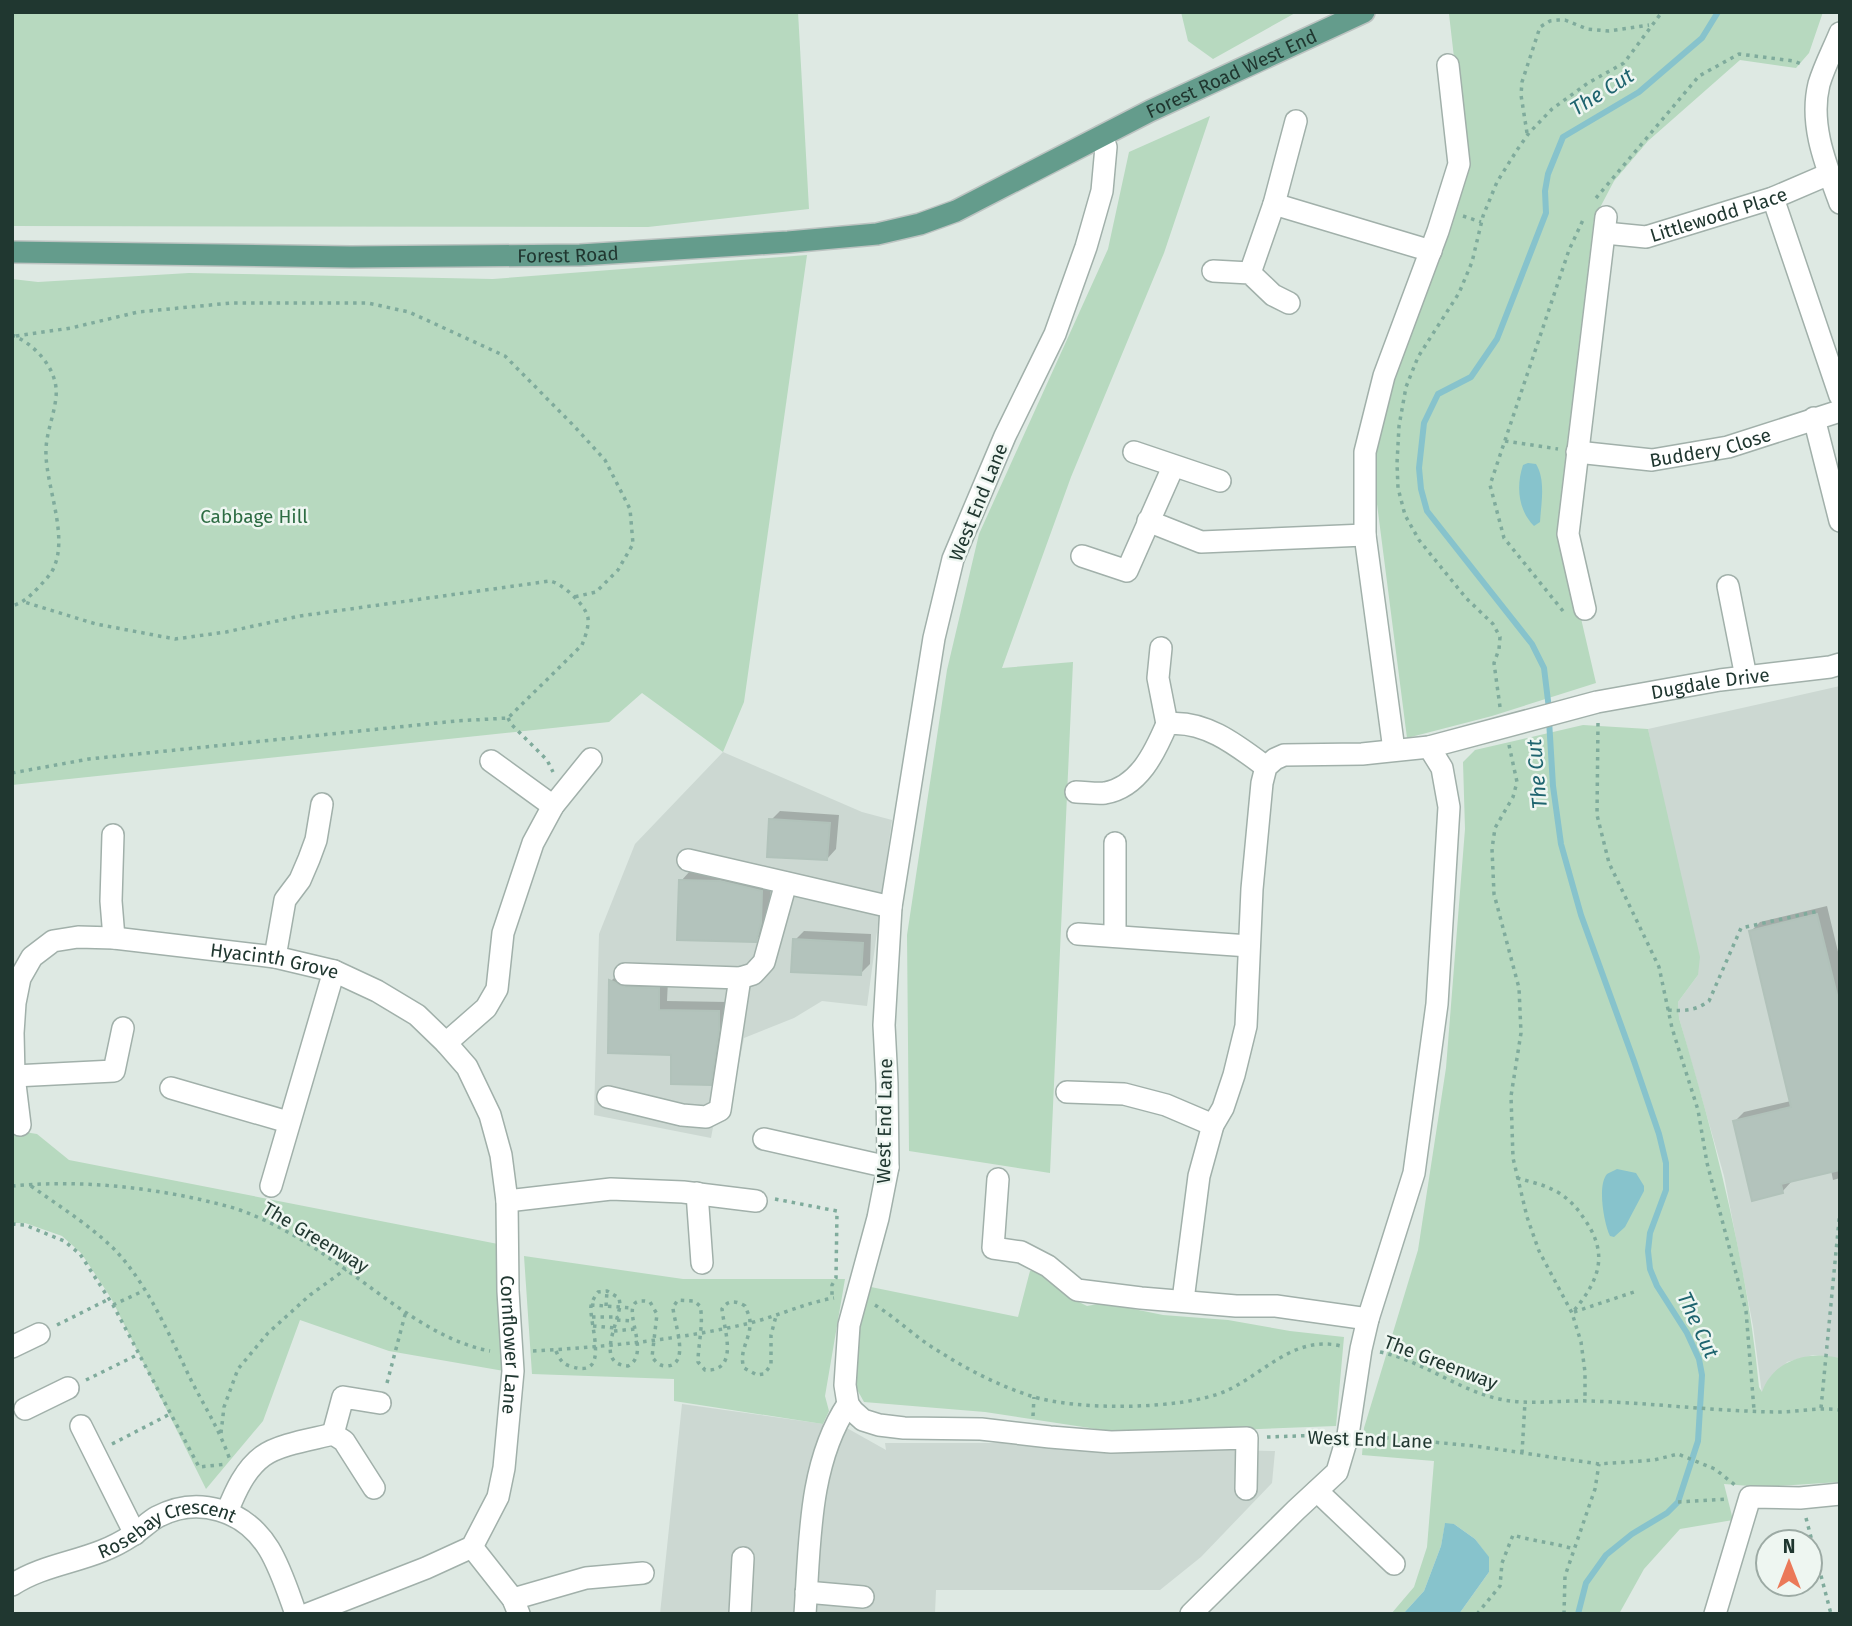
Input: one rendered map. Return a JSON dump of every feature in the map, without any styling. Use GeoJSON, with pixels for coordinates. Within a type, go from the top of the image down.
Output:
{"type":"FeatureCollection","features":[{"type":"Feature","properties":{"kind":"main road","name":"Forest Road West End"},"geometry":{"type":"LineString","coordinates":[[1102,136],[1364,12]]}},
{"type":"Feature","properties":{"kind":"main road","name":"Forest Road"},"geometry":{"type":"LineString","coordinates":[[12,252],[351,257],[580,255],[877,234],[919,224],[956,211],[1102,136]]}},
{"type":"Feature","properties":{"kind":"street"},"geometry":{"type":"LineString","coordinates":[[1840,33],[1823,72],[1817,103],[1817,128],[1821,150],[1840,203]]}},
{"type":"Feature","properties":{"kind":"street"},"geometry":{"type":"LineString","coordinates":[[1394,750],[1366,535],[1364,452],[1384,376],[1431,251],[1459,164],[1448,65]]}},
{"type":"Feature","properties":{"kind":"street"},"geometry":{"type":"LineString","coordinates":[[1250,272],[1274,204],[1296,121]]}},
{"type":"Feature","properties":{"kind":"street","name":"West End Lane"},"geometry":{"type":"LineString","coordinates":[[848,1404],[845,1385],[849,1325],[878,1218],[888,1167],[884,1025],[891,907],[932,651],[953,559],[1005,436],[1055,334],[1087,247],[1102,191],[1106,147],[1102,136]]}},
{"type":"Feature","properties":{"kind":"street","name":"Littlewodd Place"},"geometry":{"type":"LineString","coordinates":[[1577,452],[1606,225],[1646,237],[1773,198],[1829,174]]}},
{"type":"Feature","properties":{"kind":"street"},"geometry":{"type":"LineString","coordinates":[[1773,198],[1840,396]]}},
{"type":"Feature","properties":{"kind":"street"},"geometry":{"type":"LineString","coordinates":[[1274,204],[1431,251]]}},
{"type":"Feature","properties":{"kind":"street"},"geometry":{"type":"LineString","coordinates":[[1213,271],[1250,272],[1273,295],[1289,303]]}},
{"type":"Feature","properties":{"kind":"street","name":"Buddery Close"},"geometry":{"type":"LineString","coordinates":[[1577,452],[1652,460],[1728,447],[1840,411]]}},
{"type":"Feature","properties":{"kind":"street"},"geometry":{"type":"LineString","coordinates":[[1814,418],[1840,521]]}},
{"type":"Feature","properties":{"kind":"street"},"geometry":{"type":"LineString","coordinates":[[1133,452],[1220,481]]}},
{"type":"Feature","properties":{"kind":"street"},"geometry":{"type":"LineString","coordinates":[[1577,452],[1568,534],[1585,609]]}},
{"type":"Feature","properties":{"kind":"street"},"geometry":{"type":"LineString","coordinates":[[1082,556],[1127,571],[1173,467]]}},
{"type":"Feature","properties":{"kind":"street"},"geometry":{"type":"LineString","coordinates":[[1148,521],[1201,542],[1366,535]]}},
{"type":"Feature","properties":{"kind":"street"},"geometry":{"type":"LineString","coordinates":[[1728,586],[1746,677]]}},
{"type":"Feature","properties":{"kind":"street"},"geometry":{"type":"LineString","coordinates":[[1076,792],[1104,793],[1130,781],[1152,759],[1167,724],[1158,678],[1161,648]]}},
{"type":"Feature","properties":{"kind":"street","name":"Dugdale Drive"},"geometry":{"type":"LineString","coordinates":[[1266,767],[1284,755],[1362,754],[1429,747],[1511,726],[1591,712],[1746,677],[1840,664]]}},
{"type":"Feature","properties":{"kind":"street"},"geometry":{"type":"LineString","coordinates":[[1167,724],[1181,722],[1205,729],[1238,747],[1266,767],[1258,805],[1246,1026],[1234,1075],[1223,1108],[1213,1125],[1199,1176],[1183,1300]]}},
{"type":"Feature","properties":{"kind":"street"},"geometry":{"type":"LineString","coordinates":[[1191,1614],[1337,1472],[1348,1436],[1368,1319],[1414,1173],[1437,1004],[1449,807],[1442,768],[1429,747]]}},
{"type":"Feature","properties":{"kind":"street"},"geometry":{"type":"LineString","coordinates":[[446,1043],[486,1008],[497,989],[503,933],[533,843],[558,799],[592,759]]}},
{"type":"Feature","properties":{"kind":"street"},"geometry":{"type":"LineString","coordinates":[[491,761],[558,799]]}},
{"type":"Feature","properties":{"kind":"street"},"geometry":{"type":"LineString","coordinates":[[275,957],[285,900],[300,880],[309,859],[316,840],[322,804]]}},
{"type":"Feature","properties":{"kind":"street"},"geometry":{"type":"LineString","coordinates":[[113,835],[111,901],[114,938]]}},
{"type":"Feature","properties":{"kind":"street"},"geometry":{"type":"LineString","coordinates":[[1115,843],[1115,936]]}},
{"type":"Feature","properties":{"kind":"street"},"geometry":{"type":"LineString","coordinates":[[688,860],[891,907]]}},
{"type":"Feature","properties":{"kind":"street"},"geometry":{"type":"LineString","coordinates":[[625,974],[740,978],[752,974],[764,962],[786,883]]}},
{"type":"Feature","properties":{"kind":"street"},"geometry":{"type":"LineString","coordinates":[[1078,934],[1249,946]]}},
{"type":"Feature","properties":{"kind":"street","name":"Hyacinth Grove"},"geometry":{"type":"LineString","coordinates":[[20,1125],[14,1076],[15,1003],[20,978],[32,957],[52,942],[78,937],[114,938],[275,957],[334,971],[377,991],[416,1015],[467,1067],[490,1115],[501,1155],[507,1201],[507,1254]]}},
{"type":"Feature","properties":{"kind":"street"},"geometry":{"type":"LineString","coordinates":[[271,1186],[334,971]]}},
{"type":"Feature","properties":{"kind":"street"},"geometry":{"type":"LineString","coordinates":[[608,1097],[682,1115],[706,1117],[720,1110],[740,978]]}},
{"type":"Feature","properties":{"kind":"street"},"geometry":{"type":"LineString","coordinates":[[14,1076],[114,1071],[123,1028]]}},
{"type":"Feature","properties":{"kind":"street"},"geometry":{"type":"LineString","coordinates":[[171,1088],[288,1122]]}},
{"type":"Feature","properties":{"kind":"street"},"geometry":{"type":"LineString","coordinates":[[1067,1092],[1124,1094],[1166,1105],[1213,1125]]}},
{"type":"Feature","properties":{"kind":"street"},"geometry":{"type":"LineString","coordinates":[[764,1139],[888,1167]]}},
{"type":"Feature","properties":{"kind":"street"},"geometry":{"type":"LineString","coordinates":[[998,1179],[993,1248],[1021,1252],[1048,1266],[1077,1290],[1236,1306],[1276,1306],[1368,1319]]}},
{"type":"Feature","properties":{"kind":"street"},"geometry":{"type":"LineString","coordinates":[[507,1201],[611,1189],[697,1193],[756,1200]]}},
{"type":"Feature","properties":{"kind":"street"},"geometry":{"type":"LineString","coordinates":[[697,1193],[702,1263]]}},
{"type":"Feature","properties":{"kind":"street","name":"Cornflower Lane"},"geometry":{"type":"LineString","coordinates":[[472,1547],[498,1497],[504,1468],[513,1371],[507,1254]]}},
{"type":"Feature","properties":{"kind":"street"},"geometry":{"type":"LineString","coordinates":[[12,1347],[39,1334]]}},
{"type":"Feature","properties":{"kind":"street"},"geometry":{"type":"LineString","coordinates":[[25,1409],[68,1388]]}},
{"type":"Feature","properties":{"kind":"street"},"geometry":{"type":"LineString","coordinates":[[333,1434],[343,1398],[380,1403]]}},
{"type":"Feature","properties":{"kind":"street"},"geometry":{"type":"LineString","coordinates":[[805,1614],[813,1501],[835,1424],[848,1404],[863,1420],[904,1428],[981,1429],[1111,1442],[1247,1438],[1246,1489]]}},
{"type":"Feature","properties":{"kind":"street"},"geometry":{"type":"LineString","coordinates":[[81,1426],[135,1534]]}},
{"type":"Feature","properties":{"kind":"street"},"geometry":{"type":"LineString","coordinates":[[227,1512],[238,1484],[263,1455],[333,1434],[344,1441],[374,1488]]}},
{"type":"Feature","properties":{"kind":"street"},"geometry":{"type":"LineString","coordinates":[[1317,1490],[1394,1564]]}},
{"type":"Feature","properties":{"kind":"street"},"geometry":{"type":"LineString","coordinates":[[1715,1614],[1750,1497],[1800,1498],[1840,1494]]}},
{"type":"Feature","properties":{"kind":"street","name":"Rosebay Crescent"},"geometry":{"type":"LineString","coordinates":[[19,1581],[102,1551],[135,1534],[156,1518],[181,1507],[200,1507],[227,1512],[245,1522],[269,1550],[296,1614]]}},
{"type":"Feature","properties":{"kind":"street"},"geometry":{"type":"LineString","coordinates":[[308,1614],[472,1547],[516,1607],[586,1578],[643,1573]]}},
{"type":"Feature","properties":{"kind":"street"},"geometry":{"type":"LineString","coordinates":[[740,1614],[743,1558]]}},
{"type":"Feature","properties":{"kind":"street"},"geometry":{"type":"LineString","coordinates":[[806,1592],[863,1597]]}},
{"type":"Feature","properties":{"kind":"path"},"geometry":{"type":"LineString","coordinates":[[1585,1401],[1581,1342],[1572,1313],[1539,1251],[1527,1217],[1513,1158],[1511,1096],[1521,1033],[1519,988],[1493,894],[1492,849],[1495,828],[1513,797],[1517,782],[1511,726],[1494,675],[1500,637],[1493,624],[1466,598],[1419,540],[1405,515],[1398,488],[1397,463],[1406,387],[1418,357],[1459,293],[1472,262],[1483,216],[1497,182],[1527,135],[1552,109],[1570,94],[1624,63],[1662,12]]}},
{"type":"Feature","properties":{"kind":"path"},"geometry":{"type":"LineString","coordinates":[[1527,135],[1521,106],[1522,82],[1540,27],[1550,21],[1565,20],[1587,29],[1609,32],[1651,24]]}},
{"type":"Feature","properties":{"kind":"path"},"geometry":{"type":"LineString","coordinates":[[14,336],[71,328],[138,312],[231,303],[368,303],[409,312],[505,356],[605,460],[630,509],[633,544],[618,570],[596,592],[574,597]]}},
{"type":"Feature","properties":{"kind":"path"},"geometry":{"type":"LineString","coordinates":[[12,606],[24,602],[54,568],[60,550],[46,454],[57,393],[54,379],[43,357],[28,343],[14,336]]}},
{"type":"Feature","properties":{"kind":"path"},"geometry":{"type":"LineString","coordinates":[[1505,441],[1577,452]]}},
{"type":"Feature","properties":{"kind":"path"},"geometry":{"type":"LineString","coordinates":[[12,773],[89,759],[508,718],[582,645],[588,617],[574,597],[559,583],[550,581],[300,616],[226,632],[175,639],[96,624],[24,602]]}},
{"type":"Feature","properties":{"kind":"path"},"geometry":{"type":"LineString","coordinates":[[1591,712],[1597,815],[1609,863],[1659,967],[1668,1010],[1698,1110],[1707,1163],[1746,1311],[1754,1410]]}},
{"type":"Feature","properties":{"kind":"path"},"geometry":{"type":"LineString","coordinates":[[508,718],[547,760],[558,799]]}},
{"type":"Feature","properties":{"kind":"path"},"geometry":{"type":"LineString","coordinates":[[1668,1010],[1699,1009],[1709,1001],[1741,928],[1819,911]]}},
{"type":"Feature","properties":{"kind":"path"},"geometry":{"type":"LineString","coordinates":[[1517,1177],[1544,1186],[1570,1200],[1593,1231],[1599,1252],[1599,1269],[1592,1286],[1572,1313]]}},
{"type":"Feature","properties":{"kind":"path"},"geometry":{"type":"LineString","coordinates":[[30,1185],[88,1226],[133,1272],[221,1433],[224,1407],[238,1369],[268,1334],[310,1295],[346,1269]]}},
{"type":"Feature","properties":{"kind":"path","name":"The Greenway"},"geometry":{"type":"LineString","coordinates":[[12,1186],[120,1186],[173,1194],[243,1211],[271,1223],[346,1269],[434,1330],[466,1346],[493,1351]]}},
{"type":"Feature","properties":{"kind":"path"},"geometry":{"type":"LineString","coordinates":[[756,1200],[763,1202],[764,1197],[837,1211],[836,1278],[832,1285],[832,1298]]}},
{"type":"Feature","properties":{"kind":"path"},"geometry":{"type":"LineString","coordinates":[[1821,1408],[1840,1210]]}},
{"type":"Feature","properties":{"kind":"path"},"geometry":{"type":"LineString","coordinates":[[12,1224],[25,1225],[64,1241],[80,1254],[113,1305],[199,1467],[231,1463]]}},
{"type":"Feature","properties":{"kind":"path"},"geometry":{"type":"LineString","coordinates":[[113,1305],[144,1291]]}},
{"type":"Feature","properties":{"kind":"path"},"geometry":{"type":"LineString","coordinates":[[606,1307],[607,1291]]}},
{"type":"Feature","properties":{"kind":"path"},"geometry":{"type":"LineString","coordinates":[[556,1351],[565,1365],[586,1367],[593,1362],[597,1348],[591,1305],[598,1292],[607,1291],[619,1298],[620,1308],[610,1346],[611,1357],[614,1361],[628,1366],[636,1358],[638,1343],[632,1308]]}},
{"type":"Feature","properties":{"kind":"path"},"geometry":{"type":"LineString","coordinates":[[1572,1313],[1637,1291]]}},
{"type":"Feature","properties":{"kind":"path"},"geometry":{"type":"LineString","coordinates":[[530,1351],[597,1348],[679,1337],[776,1316],[832,1298],[841,1298]]}},
{"type":"Feature","properties":{"kind":"path"},"geometry":{"type":"LineString","coordinates":[[39,1334],[109,1299]]}},
{"type":"Feature","properties":{"kind":"path"},"geometry":{"type":"LineString","coordinates":[[591,1305],[632,1308],[645,1301],[655,1308],[657,1314],[652,1357],[659,1364],[666,1366],[676,1360],[681,1345],[673,1307],[678,1300],[694,1301],[700,1306],[702,1314],[698,1362],[705,1370],[715,1370],[722,1366],[727,1355],[722,1309],[732,1301],[745,1306],[750,1322],[742,1361],[744,1368],[750,1373],[764,1374],[771,1365],[771,1335],[776,1316]]}},
{"type":"Feature","properties":{"kind":"path","name":"The Greenway"},"geometry":{"type":"LineString","coordinates":[[873,1303],[894,1316],[938,1352],[997,1383],[1034,1397],[1088,1405],[1136,1406],[1177,1404],[1195,1400],[1225,1391],[1276,1359],[1300,1348],[1326,1342],[1383,1352],[1417,1363],[1478,1392],[1503,1400],[1585,1401],[1778,1412],[1840,1409]]}},
{"type":"Feature","properties":{"kind":"path"},"geometry":{"type":"LineString","coordinates":[[380,1403],[406,1311]]}},
{"type":"Feature","properties":{"kind":"path"},"geometry":{"type":"LineString","coordinates":[[592,1317],[633,1321]]}},
{"type":"Feature","properties":{"kind":"path"},"geometry":{"type":"LineString","coordinates":[[593,1326],[635,1329]]}},
{"type":"Feature","properties":{"kind":"path"},"geometry":{"type":"LineString","coordinates":[[68,1388],[139,1354]]}},
{"type":"Feature","properties":{"kind":"path"},"geometry":{"type":"LineString","coordinates":[[1522,1453],[1524,1402]]}},
{"type":"Feature","properties":{"kind":"path"},"geometry":{"type":"LineString","coordinates":[[94,1454],[170,1414]]}},
{"type":"Feature","properties":{"kind":"path","name":"West End Lane"},"geometry":{"type":"LineString","coordinates":[[1247,1438],[1403,1438],[1599,1464],[1654,1461],[1678,1454],[1715,1469],[1750,1497]]}},
{"type":"Feature","properties":{"kind":"path"},"geometry":{"type":"LineString","coordinates":[[1564,1614],[1565,1576],[1595,1489],[1599,1464]]}},
{"type":"Feature","properties":{"kind":"path"},"geometry":{"type":"LineString","coordinates":[[1678,1502],[1750,1497]]}},
{"type":"Feature","properties":{"kind":"path"},"geometry":{"type":"LineString","coordinates":[[1800,1498],[1831,1614]]}},
{"type":"Feature","properties":{"kind":"path"},"geometry":{"type":"LineString","coordinates":[[1477,1614],[1500,1586],[1502,1563],[1513,1535],[1574,1549]]}},
{"type":"Feature","properties":{"kind":"shaded area"},"geometry":{"type":"Polygon","coordinates":[[[1840,686],[1840,1358],[1813,1355],[1787,1362],[1762,1394],[1753,1326],[1724,1176],[1679,1018],[1678,1002],[1698,975],[1648,729],[1840,686]]]}},
{"type":"Feature","properties":{"kind":"shaded area"},"geometry":{"type":"Polygon","coordinates":[[[723,752],[862,812],[892,820],[867,1006],[822,1001],[794,1018],[744,1038],[729,1113],[714,1122],[711,1138],[594,1115],[599,934],[635,844],[723,752]]]}},
{"type":"Feature","properties":{"kind":"shaded area"},"geometry":{"type":"Polygon","coordinates":[[[682,1404],[845,1427],[886,1450],[885,1443],[1017,1443],[1275,1451],[1272,1483],[1201,1557],[1160,1590],[936,1590],[935,1614],[660,1614],[682,1404]]]}},
{"type":"Feature","properties":{"kind":"green space"},"geometry":{"type":"Polygon","coordinates":[[[12,12],[798,12],[809,209],[648,227],[12,226],[12,12]]]}},
{"type":"Feature","properties":{"kind":"green space"},"geometry":{"type":"Polygon","coordinates":[[[1181,12],[1297,12],[1213,59],[1188,41],[1181,12]]]}},
{"type":"Feature","properties":{"kind":"green space"},"geometry":{"type":"Polygon","coordinates":[[[1823,12],[1809,53],[1796,68],[1740,60],[1648,141],[1614,181],[1594,219],[1560,504],[1560,528],[1596,683],[1492,716],[1407,738],[1372,465],[1394,381],[1467,171],[1449,14],[1823,12]]]}},
{"type":"Feature","properties":{"kind":"green space"},"geometry":{"type":"Polygon","coordinates":[[[1210,116],[1164,253],[1071,477],[1002,668],[1073,662],[1050,1173],[909,1151],[907,935],[947,670],[979,534],[1108,249],[1129,152],[1210,116]]]}},
{"type":"Feature","properties":{"kind":"green space","name":"Cabbage Hill"},"geometry":{"type":"Polygon","coordinates":[[[807,255],[744,702],[723,752],[642,693],[609,722],[12,785],[12,279],[38,282],[189,273],[493,279],[807,255]]]}},
{"type":"Feature","properties":{"kind":"green space"},"geometry":{"type":"Polygon","coordinates":[[[1583,725],[1648,729],[1700,957],[1698,975],[1678,1002],[1679,1018],[1705,1109],[1738,1247],[1759,1387],[1762,1392],[1774,1372],[1793,1360],[1816,1355],[1840,1358],[1840,1482],[1763,1487],[1724,1484],[1733,1520],[1680,1529],[1644,1569],[1619,1614],[1459,1614],[1489,1572],[1489,1558],[1475,1539],[1454,1524],[1445,1524],[1441,1546],[1424,1591],[1403,1614],[1391,1614],[1414,1587],[1427,1547],[1434,1461],[1362,1455],[1364,1428],[1418,1250],[1446,1068],[1465,829],[1463,762],[1475,750],[1583,725]]]}},
{"type":"Feature","properties":{"kind":"green space"},"geometry":{"type":"Polygon","coordinates":[[[12,1130],[37,1134],[69,1160],[498,1244],[504,1371],[389,1351],[300,1320],[263,1421],[206,1489],[111,1298],[81,1253],[62,1236],[25,1223],[12,1223],[12,1130]]]}},
{"type":"Feature","properties":{"kind":"green space"},"geometry":{"type":"Polygon","coordinates":[[[524,1256],[683,1279],[845,1279],[825,1396],[829,1411],[823,1424],[674,1401],[674,1379],[532,1374],[524,1256]]]}},
{"type":"Feature","properties":{"kind":"green space"},"geometry":{"type":"Polygon","coordinates":[[[1030,1271],[1044,1271],[1065,1295],[1087,1306],[1104,1303],[1163,1315],[1228,1320],[1344,1337],[1336,1426],[1129,1434],[985,1412],[864,1402],[854,1384],[853,1358],[866,1286],[1018,1317],[1030,1271]]]}},
{"type":"Feature","properties":{"kind":"water"},"geometry":{"type":"Polygon","coordinates":[[[1536,464],[1542,485],[1540,522],[1534,526],[1525,513],[1519,489],[1523,465],[1536,464]]]}},
{"type":"Feature","properties":{"kind":"water"},"geometry":{"type":"Polygon","coordinates":[[[1617,1169],[1636,1173],[1644,1191],[1625,1227],[1614,1237],[1610,1236],[1604,1214],[1602,1187],[1607,1174],[1617,1169]]]}},
{"type":"Feature","properties":{"kind":"water"},"geometry":{"type":"Polygon","coordinates":[[[1445,1523],[1454,1524],[1475,1539],[1489,1557],[1489,1572],[1459,1614],[1403,1614],[1424,1591],[1441,1546],[1445,1523]]]}},
{"type":"Feature","properties":{"kind":"building"},"geometry":{"type":"Polygon","coordinates":[[[769,819],[830,823],[827,860],[767,857],[769,819]]]}},
{"type":"Feature","properties":{"kind":"building"},"geometry":{"type":"Polygon","coordinates":[[[679,880],[720,881],[762,891],[761,923],[756,942],[677,940],[679,880]]]}},
{"type":"Feature","properties":{"kind":"building"},"geometry":{"type":"Polygon","coordinates":[[[1817,914],[1840,1007],[1840,1170],[1781,1184],[1783,1193],[1752,1201],[1733,1121],[1791,1107],[1749,931],[1817,914]]]}},
{"type":"Feature","properties":{"kind":"building"},"geometry":{"type":"Polygon","coordinates":[[[793,939],[863,943],[861,975],[791,972],[793,939]]]}},
{"type":"Feature","properties":{"kind":"building"},"geometry":{"type":"Polygon","coordinates":[[[609,980],[625,987],[659,988],[659,1010],[719,1011],[719,1031],[711,1085],[671,1084],[671,1055],[608,1053],[609,980]]]}},
{"type":"Feature","properties":{"kind":"waterway","name":"The Cut"},"geometry":{"type":"LineString","coordinates":[[1549,709],[1544,668],[1532,644],[1427,511],[1419,468],[1424,423],[1438,394],[1471,377],[1497,339],[1546,213],[1545,191],[1548,174],[1563,137],[1639,92],[1702,38],[1718,12]]}},
{"type":"Feature","properties":{"kind":"waterway","name":"The Cut"},"geometry":{"type":"LineString","coordinates":[[1549,720],[1553,786],[1561,844],[1581,915],[1634,1061],[1666,1163],[1666,1190],[1650,1233],[1650,1269],[1657,1286],[1687,1333],[1699,1359],[1702,1375],[1698,1441],[1678,1502],[1667,1513],[1632,1534],[1606,1555],[1586,1583],[1578,1614]]}}]}
